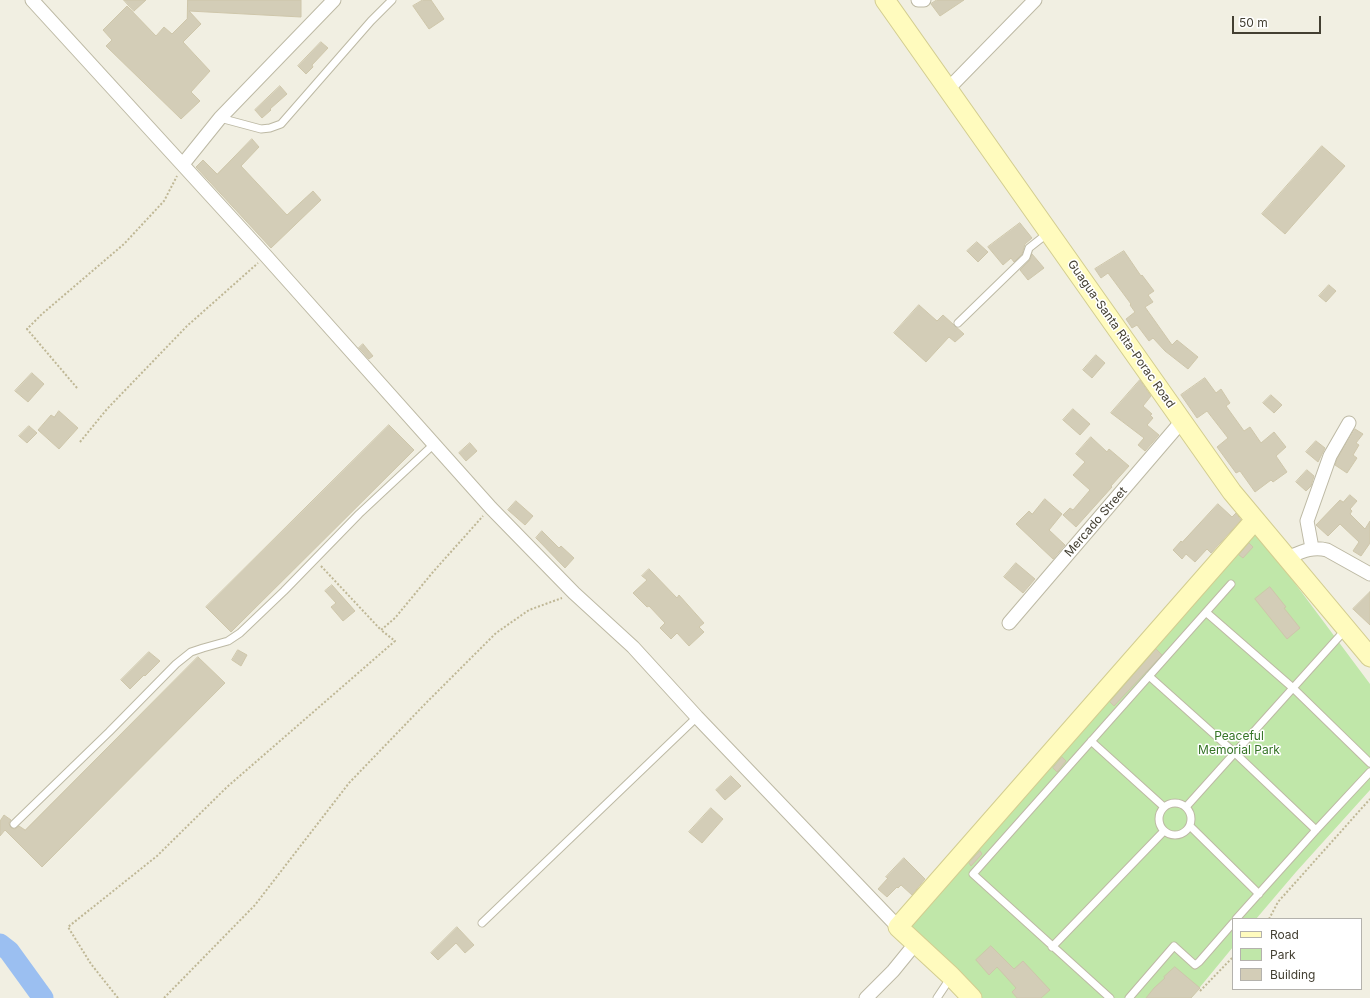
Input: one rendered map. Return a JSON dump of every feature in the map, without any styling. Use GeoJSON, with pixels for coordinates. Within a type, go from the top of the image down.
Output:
{"type":"FeatureCollection","features":[{"type":"Feature","properties":{"kind":"main road","name":"Guagua-Santa Rita-Porac Road"},"geometry":{"type":"LineString","coordinates":[[886,0],[1232,492],[1370,657]]}},
{"type":"Feature","properties":{"kind":"main road"},"geometry":{"type":"LineString","coordinates":[[972,998],[951,976],[898,927],[1255,520]]}},
{"type":"Feature","properties":{"kind":"street"},"geometry":{"type":"LineString","coordinates":[[32,0],[129,108],[266,256],[382,385],[433,445],[491,508],[574,593],[633,647],[697,717],[898,927]]}},
{"type":"Feature","properties":{"kind":"street"},"geometry":{"type":"LineString","coordinates":[[182,164],[220,118],[334,0]]}},
{"type":"Feature","properties":{"kind":"street"},"geometry":{"type":"LineString","coordinates":[[918,0],[924,0]]}},
{"type":"Feature","properties":{"kind":"street"},"geometry":{"type":"LineString","coordinates":[[948,89],[1035,0]]}},
{"type":"Feature","properties":{"kind":"street","name":"Mercado Street"},"geometry":{"type":"LineString","coordinates":[[1009,623],[1182,421]]}},
{"type":"Feature","properties":{"kind":"street"},"geometry":{"type":"LineString","coordinates":[[1312,548],[1307,521],[1330,456],[1349,423]]}},
{"type":"Feature","properties":{"kind":"street"},"geometry":{"type":"LineString","coordinates":[[1287,558],[1312,548],[1320,548],[1327,550],[1370,574]]}},
{"type":"Feature","properties":{"kind":"street"},"geometry":{"type":"LineString","coordinates":[[866,998],[893,971],[915,944]]}},
{"type":"Feature","properties":{"kind":"lane"},"geometry":{"type":"LineString","coordinates":[[220,118],[261,129],[270,128],[281,124],[371,21],[392,0]]}},
{"type":"Feature","properties":{"kind":"lane"},"geometry":{"type":"LineString","coordinates":[[958,323],[1026,257],[1029,248],[1049,232]]}},
{"type":"Feature","properties":{"kind":"lane"},"geometry":{"type":"LineString","coordinates":[[14,824],[109,732],[176,664],[191,652],[228,641],[240,633],[315,560],[359,514],[433,445]]}},
{"type":"Feature","properties":{"kind":"lane"},"geometry":{"type":"LineString","coordinates":[[1110,998],[973,874],[1231,584]]}},
{"type":"Feature","properties":{"kind":"lane"},"geometry":{"type":"LineString","coordinates":[[1207,612],[1293,688],[1370,763]]}},
{"type":"Feature","properties":{"kind":"lane"},"geometry":{"type":"LineString","coordinates":[[1186,807],[1346,629]]}},
{"type":"Feature","properties":{"kind":"lane"},"geometry":{"type":"LineString","coordinates":[[1149,676],[1235,753],[1316,830]]}},
{"type":"Feature","properties":{"kind":"lane"},"geometry":{"type":"LineString","coordinates":[[482,923],[697,717]]}},
{"type":"Feature","properties":{"kind":"lane"},"geometry":{"type":"LineString","coordinates":[[1091,741],[1164,807]]}},
{"type":"Feature","properties":{"kind":"lane"},"geometry":{"type":"LineString","coordinates":[[1237,918],[1370,772]]}},
{"type":"Feature","properties":{"kind":"lane"},"geometry":{"type":"LineString","coordinates":[[1173,803],[1179,803],[1186,807],[1190,814],[1191,820],[1190,826],[1184,833],[1174,836],[1164,832],[1159,825],[1158,819],[1161,810],[1167,805],[1173,803]]}},
{"type":"Feature","properties":{"kind":"lane"},"geometry":{"type":"LineString","coordinates":[[1190,826],[1258,894]]}},
{"type":"Feature","properties":{"kind":"lane"},"geometry":{"type":"LineString","coordinates":[[1052,947],[1164,832]]}},
{"type":"Feature","properties":{"kind":"lane"},"geometry":{"type":"LineString","coordinates":[[1129,998],[1174,946],[1195,965],[1232,924]]}},
{"type":"Feature","properties":{"kind":"lane"},"geometry":{"type":"LineString","coordinates":[[937,998],[951,976]]}},
{"type":"Feature","properties":{"kind":"path"},"geometry":{"type":"LineString","coordinates":[[77,388],[27,329],[42,314],[124,244],[164,201],[182,164]]}},
{"type":"Feature","properties":{"kind":"path"},"geometry":{"type":"LineString","coordinates":[[80,442],[107,409],[187,326],[266,256]]}},
{"type":"Feature","properties":{"kind":"path"},"geometry":{"type":"LineString","coordinates":[[382,630],[395,618],[433,572],[491,508]]}},
{"type":"Feature","properties":{"kind":"path"},"geometry":{"type":"LineString","coordinates":[[118,998],[91,964],[68,928],[157,856],[227,787],[395,641],[382,630],[315,560]]}},
{"type":"Feature","properties":{"kind":"path"},"geometry":{"type":"LineString","coordinates":[[164,998],[255,905],[349,783],[496,633],[529,610],[574,593]]}},
{"type":"Feature","properties":{"kind":"path"},"geometry":{"type":"LineString","coordinates":[[1270,918],[1278,902],[1370,799]]}},
{"type":"Feature","properties":{"kind":"path"},"geometry":{"type":"LineString","coordinates":[[1200,991],[1232,958]]}},
{"type":"Feature","properties":{"kind":"green space","name":"Peaceful Memorial Park"},"geometry":{"type":"Polygon","coordinates":[[[1253,527],[1370,684],[1370,790],[1257,918],[1232,918],[1232,948],[1191,998],[979,998],[910,928],[1253,527]]]}},
{"type":"Feature","properties":{"kind":"building"},"geometry":{"type":"Polygon","coordinates":[[[124,0],[146,0],[134,11],[124,0]]]}},
{"type":"Feature","properties":{"kind":"building"},"geometry":{"type":"Polygon","coordinates":[[[188,0],[301,0],[301,17],[189,11],[201,24],[183,42],[210,71],[191,92],[200,101],[181,119],[106,46],[112,40],[103,30],[127,6],[156,36],[164,27],[172,34],[187,19],[188,0]]]}},
{"type":"Feature","properties":{"kind":"building"},"geometry":{"type":"Polygon","coordinates":[[[423,0],[431,0],[444,19],[429,29],[413,6],[423,0]]]}},
{"type":"Feature","properties":{"kind":"building"},"geometry":{"type":"Polygon","coordinates":[[[937,0],[964,0],[940,16],[931,4],[937,0]]]}},
{"type":"Feature","properties":{"kind":"building"},"geometry":{"type":"Polygon","coordinates":[[[321,42],[328,48],[312,65],[313,67],[306,74],[298,66],[321,42]]]}},
{"type":"Feature","properties":{"kind":"building"},"geometry":{"type":"Polygon","coordinates":[[[280,86],[287,94],[262,118],[255,110],[280,86]]]}},
{"type":"Feature","properties":{"kind":"building"},"geometry":{"type":"Polygon","coordinates":[[[252,139],[259,147],[241,166],[287,215],[313,191],[321,200],[271,248],[196,167],[203,160],[217,174],[252,139]]]}},
{"type":"Feature","properties":{"kind":"building"},"geometry":{"type":"Polygon","coordinates":[[[1322,146],[1345,166],[1285,234],[1262,214],[1322,146]]]}},
{"type":"Feature","properties":{"kind":"building"},"geometry":{"type":"Polygon","coordinates":[[[1020,223],[1032,238],[1025,244],[1022,254],[1014,262],[1011,258],[1003,265],[988,247],[1020,223]]]}},
{"type":"Feature","properties":{"kind":"building"},"geometry":{"type":"Polygon","coordinates":[[[977,242],[988,252],[978,262],[967,251],[977,242]]]}},
{"type":"Feature","properties":{"kind":"building"},"geometry":{"type":"Polygon","coordinates":[[[1124,251],[1141,276],[1142,275],[1154,291],[1148,295],[1153,302],[1145,307],[1172,345],[1177,340],[1198,357],[1188,369],[1165,351],[1153,338],[1149,341],[1137,325],[1132,328],[1126,319],[1135,312],[1130,305],[1131,304],[1108,273],[1101,278],[1095,269],[1124,251]]]}},
{"type":"Feature","properties":{"kind":"building"},"geometry":{"type":"Polygon","coordinates":[[[1032,254],[1044,268],[1028,280],[1020,270],[1030,260],[1032,254]]]}},
{"type":"Feature","properties":{"kind":"building"},"geometry":{"type":"Polygon","coordinates":[[[1329,285],[1336,291],[1326,302],[1319,296],[1329,285]]]}},
{"type":"Feature","properties":{"kind":"building"},"geometry":{"type":"Polygon","coordinates":[[[919,305],[937,321],[943,315],[964,334],[955,342],[949,337],[926,362],[894,333],[919,305]]]}},
{"type":"Feature","properties":{"kind":"building"},"geometry":{"type":"Polygon","coordinates":[[[363,344],[373,356],[369,359],[359,348],[363,344]]]}},
{"type":"Feature","properties":{"kind":"building"},"geometry":{"type":"Polygon","coordinates":[[[1096,355],[1105,363],[1092,378],[1083,370],[1096,355]]]}},
{"type":"Feature","properties":{"kind":"building"},"geometry":{"type":"Polygon","coordinates":[[[32,373],[44,384],[28,402],[15,391],[32,373]]]}},
{"type":"Feature","properties":{"kind":"building"},"geometry":{"type":"Polygon","coordinates":[[[1205,378],[1216,393],[1221,389],[1230,403],[1226,406],[1244,431],[1250,427],[1261,443],[1274,432],[1286,447],[1276,456],[1287,472],[1273,482],[1271,480],[1255,492],[1240,471],[1236,473],[1217,447],[1228,438],[1207,411],[1197,418],[1181,395],[1205,378]]]}},
{"type":"Feature","properties":{"kind":"building"},"geometry":{"type":"Polygon","coordinates":[[[1140,380],[1151,396],[1143,406],[1152,414],[1150,415],[1153,418],[1147,425],[1159,435],[1145,451],[1138,445],[1144,438],[1111,413],[1140,380]]]}},
{"type":"Feature","properties":{"kind":"building"},"geometry":{"type":"Polygon","coordinates":[[[1271,395],[1282,405],[1274,413],[1263,403],[1271,395]]]}},
{"type":"Feature","properties":{"kind":"building"},"geometry":{"type":"Polygon","coordinates":[[[1073,409],[1090,424],[1080,435],[1063,420],[1073,409]]]}},
{"type":"Feature","properties":{"kind":"building"},"geometry":{"type":"Polygon","coordinates":[[[59,411],[78,428],[59,449],[38,430],[51,415],[54,417],[59,411]]]}},
{"type":"Feature","properties":{"kind":"building"},"geometry":{"type":"Polygon","coordinates":[[[389,425],[414,450],[231,632],[206,607],[389,425]]]}},
{"type":"Feature","properties":{"kind":"building"},"geometry":{"type":"Polygon","coordinates":[[[29,426],[37,433],[27,443],[19,436],[29,426]]]}},
{"type":"Feature","properties":{"kind":"building"},"geometry":{"type":"Polygon","coordinates":[[[1355,429],[1363,434],[1356,443],[1359,445],[1353,455],[1357,458],[1347,473],[1335,465],[1355,429]]]}},
{"type":"Feature","properties":{"kind":"building"},"geometry":{"type":"Polygon","coordinates":[[[1091,437],[1107,452],[1109,449],[1129,466],[1076,527],[1063,515],[1070,508],[1073,510],[1090,490],[1073,475],[1085,462],[1076,454],[1091,437]]]}},
{"type":"Feature","properties":{"kind":"building"},"geometry":{"type":"Polygon","coordinates":[[[1316,441],[1325,448],[1318,462],[1306,452],[1316,441]]]}},
{"type":"Feature","properties":{"kind":"building"},"geometry":{"type":"Polygon","coordinates":[[[470,443],[477,451],[466,461],[459,453],[470,443]]]}},
{"type":"Feature","properties":{"kind":"building"},"geometry":{"type":"Polygon","coordinates":[[[1307,470],[1314,476],[1311,486],[1306,491],[1296,482],[1307,470]]]}},
{"type":"Feature","properties":{"kind":"building"},"geometry":{"type":"Polygon","coordinates":[[[1350,495],[1357,501],[1350,509],[1352,511],[1350,514],[1365,529],[1370,521],[1370,543],[1361,556],[1353,551],[1359,542],[1340,524],[1328,536],[1316,525],[1340,500],[1343,502],[1350,495]]]}},
{"type":"Feature","properties":{"kind":"building"},"geometry":{"type":"Polygon","coordinates":[[[1045,499],[1062,514],[1049,530],[1065,545],[1053,559],[1016,524],[1029,511],[1032,514],[1045,499]]]}},
{"type":"Feature","properties":{"kind":"building"},"geometry":{"type":"Polygon","coordinates":[[[516,501],[533,516],[525,525],[508,510],[516,501]]]}},
{"type":"Feature","properties":{"kind":"building"},"geometry":{"type":"Polygon","coordinates":[[[1218,504],[1232,517],[1236,513],[1241,520],[1211,553],[1207,549],[1195,562],[1186,554],[1182,559],[1173,550],[1218,504]]]}},
{"type":"Feature","properties":{"kind":"building"},"geometry":{"type":"Polygon","coordinates":[[[542,531],[559,548],[561,546],[574,558],[565,568],[536,538],[542,531]]]}},
{"type":"Feature","properties":{"kind":"building"},"geometry":{"type":"Polygon","coordinates":[[[1249,543],[1253,547],[1243,558],[1239,555],[1249,543]]]}},
{"type":"Feature","properties":{"kind":"building"},"geometry":{"type":"Polygon","coordinates":[[[1016,563],[1035,579],[1023,593],[1004,577],[1016,563]]]}},
{"type":"Feature","properties":{"kind":"building"},"geometry":{"type":"Polygon","coordinates":[[[649,569],[677,598],[679,595],[704,623],[699,627],[704,632],[689,646],[677,633],[671,639],[660,628],[665,623],[649,606],[647,607],[633,593],[647,580],[642,576],[649,569]]]}},
{"type":"Feature","properties":{"kind":"building"},"geometry":{"type":"Polygon","coordinates":[[[332,585],[355,611],[343,621],[331,607],[336,603],[325,591],[332,585]]]}},
{"type":"Feature","properties":{"kind":"building"},"geometry":{"type":"Polygon","coordinates":[[[1270,587],[1300,628],[1287,639],[1255,599],[1270,587]]]}},
{"type":"Feature","properties":{"kind":"building"},"geometry":{"type":"Polygon","coordinates":[[[1370,592],[1370,625],[1353,609],[1370,592]]]}},
{"type":"Feature","properties":{"kind":"building"},"geometry":{"type":"Polygon","coordinates":[[[1156,649],[1162,655],[1114,706],[1110,702],[1156,649]]]}},
{"type":"Feature","properties":{"kind":"building"},"geometry":{"type":"Polygon","coordinates":[[[238,650],[247,655],[241,666],[232,660],[238,650]]]}},
{"type":"Feature","properties":{"kind":"building"},"geometry":{"type":"Polygon","coordinates":[[[149,652],[160,661],[130,689],[121,680],[149,652]]]}},
{"type":"Feature","properties":{"kind":"building"},"geometry":{"type":"Polygon","coordinates":[[[198,657],[225,683],[42,867],[5,830],[0,836],[0,821],[4,815],[11,820],[9,823],[11,828],[15,829],[19,826],[25,830],[198,657]]]}},
{"type":"Feature","properties":{"kind":"building"},"geometry":{"type":"Polygon","coordinates":[[[1062,757],[1066,761],[1057,772],[1053,768],[1062,757]]]}},
{"type":"Feature","properties":{"kind":"building"},"geometry":{"type":"Polygon","coordinates":[[[731,776],[741,786],[725,800],[716,790],[731,776]]]}},
{"type":"Feature","properties":{"kind":"building"},"geometry":{"type":"Polygon","coordinates":[[[711,808],[723,819],[702,843],[689,832],[711,808]]]}},
{"type":"Feature","properties":{"kind":"building"},"geometry":{"type":"Polygon","coordinates":[[[980,851],[982,854],[971,866],[969,863],[980,851]]]}},
{"type":"Feature","properties":{"kind":"building"},"geometry":{"type":"Polygon","coordinates":[[[904,858],[925,879],[912,895],[901,885],[887,897],[878,889],[888,878],[886,877],[904,858]]]}},
{"type":"Feature","properties":{"kind":"building"},"geometry":{"type":"Polygon","coordinates":[[[457,927],[474,945],[465,953],[456,943],[438,960],[431,953],[457,927]]]}},
{"type":"Feature","properties":{"kind":"building"},"geometry":{"type":"Polygon","coordinates":[[[991,946],[1014,969],[1023,961],[1050,990],[1041,998],[1017,998],[1012,992],[1016,988],[997,967],[989,975],[976,960],[991,946]]]}},
{"type":"Feature","properties":{"kind":"building"},"geometry":{"type":"Polygon","coordinates":[[[1175,967],[1200,988],[1191,998],[1146,998],[1165,978],[1164,977],[1175,967]]]}},
{"type":"Feature","properties":{"kind":"waterway"},"geometry":{"type":"LineString","coordinates":[[0,944],[9,951],[43,998]]}}]}
